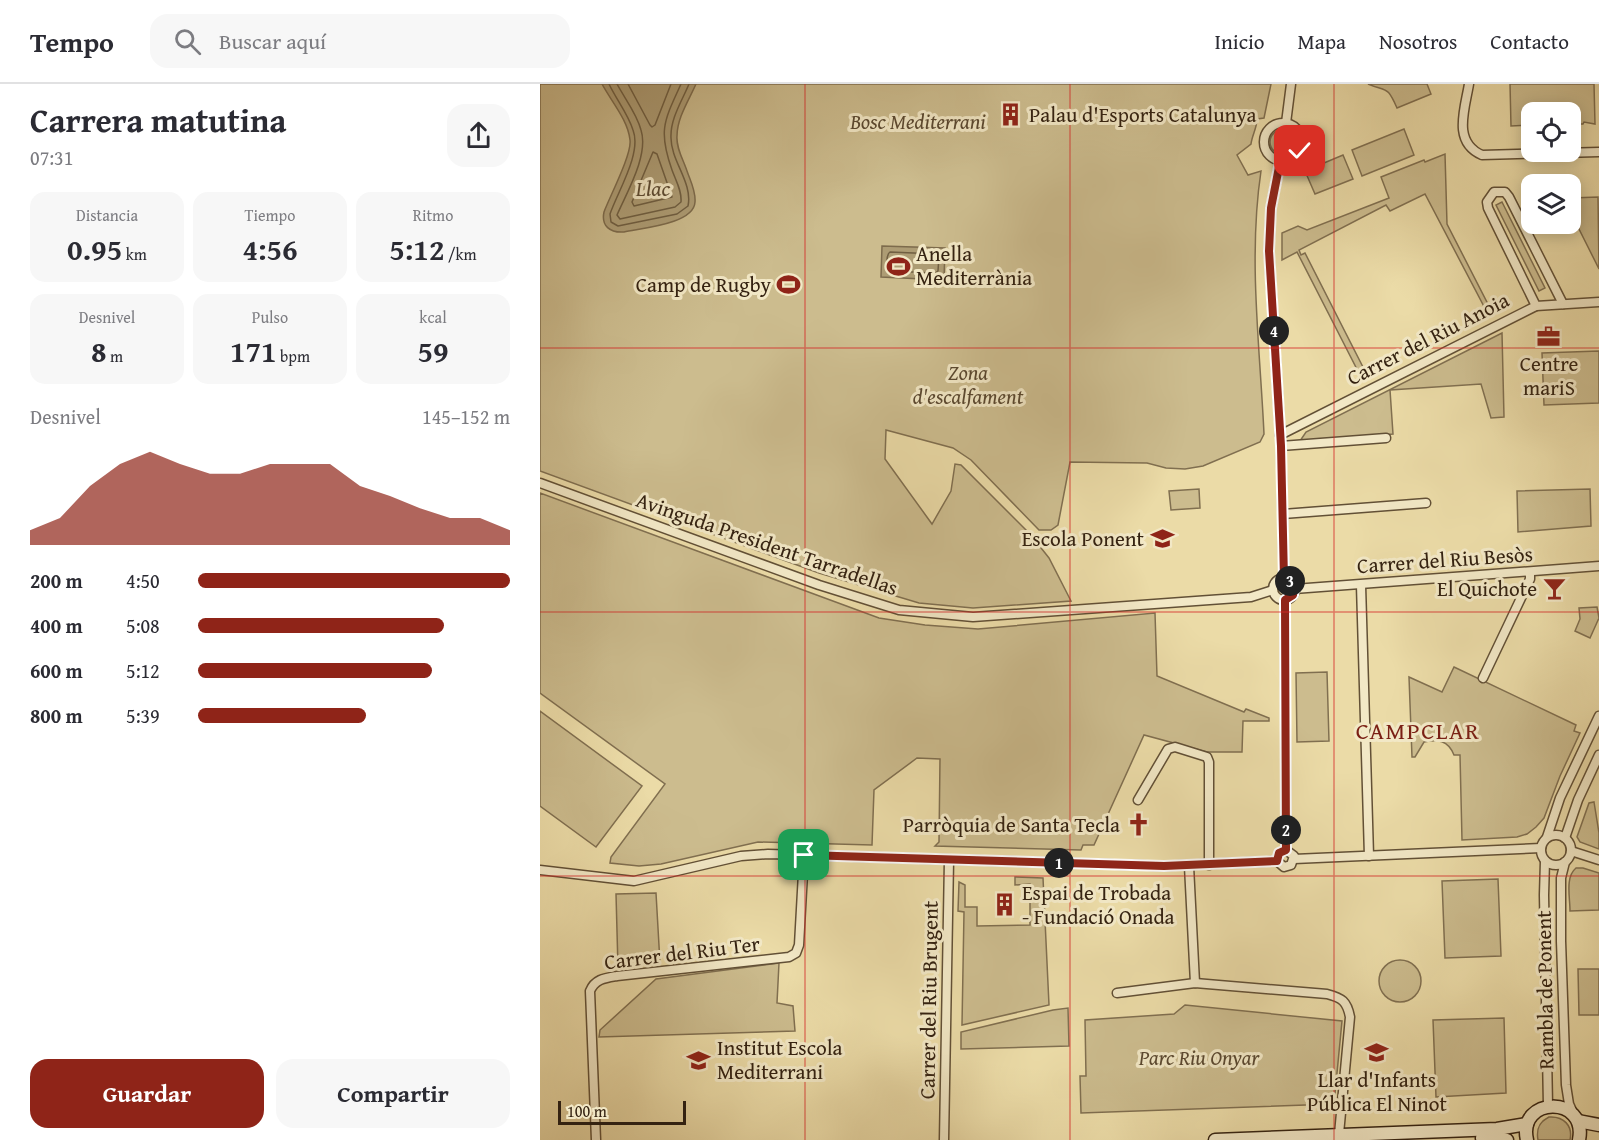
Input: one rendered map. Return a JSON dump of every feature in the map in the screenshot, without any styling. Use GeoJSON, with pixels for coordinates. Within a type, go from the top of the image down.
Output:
{"type":"FeatureCollection","features":[{"type":"Feature","properties":{"kind":"main road"},"geometry":{"type":"LineString","coordinates":[[1527,1140],[1527,1124],[1538,1110],[1548,1106],[1559,1106],[1576,1118],[1599,1125]]}},
{"type":"Feature","properties":{"kind":"main road"},"geometry":{"type":"LineString","coordinates":[[1576,1118],[1580,1130],[1579,1140]]}},
{"type":"Feature","properties":{"kind":"main road"},"geometry":{"type":"LineString","coordinates":[[1215,1140],[1497,1129],[1527,1124]]}},
{"type":"Feature","properties":{"kind":"main road"},"geometry":{"type":"LineString","coordinates":[[1409,1140],[1496,1137],[1508,1140]]}},
{"type":"Feature","properties":{"kind":"street"},"geometry":{"type":"LineString","coordinates":[[1286,123],[1292,84]]}},
{"type":"Feature","properties":{"kind":"street"},"geometry":{"type":"LineString","coordinates":[[1469,84],[1463,106],[1464,141],[1471,150],[1482,155],[1599,152]]}},
{"type":"Feature","properties":{"kind":"street"},"geometry":{"type":"LineString","coordinates":[[1286,123],[1300,133],[1302,148],[1292,160],[1280,162],[1268,155],[1263,143],[1267,130],[1272,126],[1286,123]]}},
{"type":"Feature","properties":{"kind":"street"},"geometry":{"type":"LineString","coordinates":[[1280,162],[1271,208],[1269,251],[1281,446],[1284,579]]}},
{"type":"Feature","properties":{"kind":"street"},"geometry":{"type":"LineString","coordinates":[[1536,306],[1488,208],[1487,201],[1494,192],[1505,192],[1509,196],[1563,304]]}},
{"type":"Feature","properties":{"kind":"street","name":"Carrer del Riu Anoia"},"geometry":{"type":"LineString","coordinates":[[1280,435],[1536,306],[1599,302]]}},
{"type":"Feature","properties":{"kind":"street"},"geometry":{"type":"LineString","coordinates":[[1281,446],[1386,438]]}},
{"type":"Feature","properties":{"kind":"street","name":"Avinguda President Tarradellas"},"geometry":{"type":"LineString","coordinates":[[540,483],[819,585],[899,610],[973,617],[1251,597],[1273,590]]}},
{"type":"Feature","properties":{"kind":"street"},"geometry":{"type":"LineString","coordinates":[[1283,514],[1426,503]]}},
{"type":"Feature","properties":{"kind":"street","name":"Carrer del Riu Besòs"},"geometry":{"type":"LineString","coordinates":[[1294,589],[1599,566]]}},
{"type":"Feature","properties":{"kind":"street"},"geometry":{"type":"LineString","coordinates":[[1483,678],[1530,579],[1530,572]]}},
{"type":"Feature","properties":{"kind":"street"},"geometry":{"type":"LineString","coordinates":[[1284,579],[1291,582],[1294,589],[1293,595],[1285,600],[1278,598],[1273,590],[1275,583],[1284,579]]}},
{"type":"Feature","properties":{"kind":"street"},"geometry":{"type":"LineString","coordinates":[[1361,585],[1369,856]]}},
{"type":"Feature","properties":{"kind":"street"},"geometry":{"type":"LineString","coordinates":[[1285,600],[1286,850]]}},
{"type":"Feature","properties":{"kind":"street"},"geometry":{"type":"LineString","coordinates":[[1547,837],[1553,835],[1568,841],[1571,851],[1565,862],[1554,865],[1545,861],[1540,848],[1547,837],[1568,779],[1599,716]]}},
{"type":"Feature","properties":{"kind":"street"},"geometry":{"type":"LineString","coordinates":[[1138,801],[1168,748],[1175,747],[1207,757],[1209,762],[1209,865]]}},
{"type":"Feature","properties":{"kind":"street"},"geometry":{"type":"LineString","coordinates":[[1565,838],[1578,800],[1599,755]]}},
{"type":"Feature","properties":{"kind":"street"},"geometry":{"type":"LineString","coordinates":[[1294,859],[1540,848]]}},
{"type":"Feature","properties":{"kind":"street"},"geometry":{"type":"LineString","coordinates":[[540,870],[634,881],[651,879],[741,856],[804,855],[1189,866],[1277,861],[1284,867],[1291,865],[1294,859],[1292,853],[1286,850],[1279,853],[1277,861]]}},
{"type":"Feature","properties":{"kind":"street"},"geometry":{"type":"LineString","coordinates":[[1571,851],[1599,860]]}},
{"type":"Feature","properties":{"kind":"street","name":"Carrer del Riu Ter"},"geometry":{"type":"LineString","coordinates":[[596,1140],[590,991],[592,985],[598,980],[617,976],[789,957],[796,953],[799,945],[804,855]]}},
{"type":"Feature","properties":{"kind":"street","name":"Carrer del Riu Brugent"},"geometry":{"type":"LineString","coordinates":[[944,1140],[949,860]]}},
{"type":"Feature","properties":{"kind":"street","name":"Rambla de Ponent"},"geometry":{"type":"LineString","coordinates":[[1545,861],[1548,1106]]}},
{"type":"Feature","properties":{"kind":"street","name":"Rambla de Ponent"},"geometry":{"type":"LineString","coordinates":[[1565,862],[1561,879],[1561,941],[1565,1074],[1569,1104],[1576,1118]]}},
{"type":"Feature","properties":{"kind":"street"},"geometry":{"type":"LineString","coordinates":[[1189,866],[1195,983]]}},
{"type":"Feature","properties":{"kind":"street"},"geometry":{"type":"LineString","coordinates":[[1117,993],[1195,983],[1341,997],[1346,1002],[1350,1017],[1339,1134]]}},
{"type":"Feature","properties":{"kind":"green space","name":"Anella Mediterrània"},"geometry":{"type":"Polygon","coordinates":[[[540,84],[1271,84],[1264,118],[1257,119],[1251,144],[1237,155],[1248,175],[1261,171],[1255,237],[1255,270],[1264,434],[1260,442],[1203,466],[1185,469],[1166,468],[1147,463],[1070,462],[1058,525],[1051,530],[1039,530],[971,460],[953,448],[886,430],[885,459],[932,524],[951,491],[955,464],[961,465],[1030,534],[1049,558],[1071,601],[973,608],[919,603],[819,573],[540,471],[540,84]]]}},
{"type":"Feature","properties":{"kind":"green space"},"geometry":{"type":"Polygon","coordinates":[[[1368,84],[1427,84],[1431,94],[1397,108],[1388,92],[1368,84]]]}},
{"type":"Feature","properties":{"kind":"green space"},"geometry":{"type":"Polygon","coordinates":[[[1510,84],[1594,84],[1595,124],[1584,122],[1581,124],[1581,102],[1521,102],[1521,126],[1511,126],[1510,84]]]}},
{"type":"Feature","properties":{"kind":"green space"},"geometry":{"type":"Polygon","coordinates":[[[1404,129],[1414,155],[1362,176],[1352,150],[1404,129]]]}},
{"type":"Feature","properties":{"kind":"green space"},"geometry":{"type":"Polygon","coordinates":[[[1282,130],[1290,134],[1294,142],[1290,150],[1282,154],[1274,150],[1270,142],[1274,134],[1282,130]]]}},
{"type":"Feature","properties":{"kind":"green space"},"geometry":{"type":"Polygon","coordinates":[[[1445,154],[1447,224],[1493,314],[1489,316],[1425,194],[1390,211],[1386,205],[1299,250],[1301,255],[1305,253],[1364,369],[1366,371],[1388,359],[1392,366],[1363,381],[1297,252],[1282,260],[1282,233],[1298,226],[1307,230],[1389,198],[1381,177],[1445,154]]]}},
{"type":"Feature","properties":{"kind":"green space"},"geometry":{"type":"Polygon","coordinates":[[[1343,155],[1353,179],[1315,194],[1305,171],[1343,155]]]}},
{"type":"Feature","properties":{"kind":"green space"},"geometry":{"type":"Polygon","coordinates":[[[1598,197],[1599,269],[1581,233],[1581,198],[1598,197]]]}},
{"type":"Feature","properties":{"kind":"green space"},"geometry":{"type":"Polygon","coordinates":[[[1502,202],[1545,288],[1539,291],[1496,205],[1502,202]]]}},
{"type":"Feature","properties":{"kind":"green space"},"geometry":{"type":"Polygon","coordinates":[[[1502,333],[1504,417],[1491,418],[1481,384],[1390,390],[1393,434],[1300,441],[1306,432],[1502,333]]]}},
{"type":"Feature","properties":{"kind":"green space"},"geometry":{"type":"Polygon","coordinates":[[[1599,351],[1599,403],[1544,405],[1542,353],[1599,351]]]}},
{"type":"Feature","properties":{"kind":"green space"},"geometry":{"type":"Polygon","coordinates":[[[1199,489],[1200,508],[1171,510],[1169,491],[1199,489]]]}},
{"type":"Feature","properties":{"kind":"green space"},"geometry":{"type":"Polygon","coordinates":[[[1590,489],[1591,526],[1518,532],[1517,491],[1590,489]]]}},
{"type":"Feature","properties":{"kind":"green space"},"geometry":{"type":"Polygon","coordinates":[[[540,493],[879,618],[925,625],[978,629],[1155,613],[1157,676],[1244,712],[1246,709],[1269,718],[1269,721],[1243,721],[1242,752],[1207,752],[1144,735],[1094,845],[1083,845],[1081,850],[935,846],[939,842],[940,759],[917,758],[874,790],[872,845],[758,842],[661,864],[639,866],[610,863],[611,857],[665,784],[540,693],[540,493]]]}},
{"type":"Feature","properties":{"kind":"green space"},"geometry":{"type":"Polygon","coordinates":[[[1597,607],[1599,618],[1590,638],[1575,631],[1580,619],[1579,608],[1597,607]]]}},
{"type":"Feature","properties":{"kind":"green space"},"geometry":{"type":"Polygon","coordinates":[[[1454,667],[1576,725],[1574,731],[1580,733],[1544,818],[1527,834],[1517,837],[1462,840],[1460,755],[1454,755],[1446,744],[1434,741],[1424,742],[1415,757],[1412,757],[1409,677],[1442,692],[1454,667]]]}},
{"type":"Feature","properties":{"kind":"green space"},"geometry":{"type":"Polygon","coordinates":[[[1327,672],[1329,741],[1297,742],[1296,673],[1327,672]]]}},
{"type":"Feature","properties":{"kind":"green space"},"geometry":{"type":"Polygon","coordinates":[[[540,711],[642,786],[596,847],[540,806],[540,711]]]}},
{"type":"Feature","properties":{"kind":"green space"},"geometry":{"type":"Polygon","coordinates":[[[1594,802],[1599,849],[1580,842],[1577,837],[1589,803],[1594,802]]]}},
{"type":"Feature","properties":{"kind":"green space"},"geometry":{"type":"Polygon","coordinates":[[[1576,868],[1599,873],[1599,910],[1570,911],[1569,882],[1576,868]]]}},
{"type":"Feature","properties":{"kind":"green space"},"geometry":{"type":"Polygon","coordinates":[[[1015,877],[1043,878],[1049,1005],[962,1025],[964,912],[958,911],[959,882],[965,885],[965,907],[977,907],[977,926],[1030,925],[1030,884],[1015,885],[1015,877]]]}},
{"type":"Feature","properties":{"kind":"green space"},"geometry":{"type":"Polygon","coordinates":[[[1498,879],[1501,956],[1445,958],[1442,881],[1498,879]]]}},
{"type":"Feature","properties":{"kind":"green space"},"geometry":{"type":"Polygon","coordinates":[[[656,893],[660,963],[618,968],[616,894],[656,893]]]}},
{"type":"Feature","properties":{"kind":"green space"},"geometry":{"type":"Polygon","coordinates":[[[1400,960],[1408,961],[1415,966],[1420,973],[1420,989],[1415,996],[1408,1001],[1400,1002],[1392,1001],[1385,996],[1380,989],[1379,981],[1380,973],[1385,966],[1392,961],[1400,960]]]}},
{"type":"Feature","properties":{"kind":"green space"},"geometry":{"type":"Polygon","coordinates":[[[779,963],[777,1003],[793,1006],[795,1031],[599,1037],[600,1030],[656,979],[779,963]]]}},
{"type":"Feature","properties":{"kind":"green space"},"geometry":{"type":"Polygon","coordinates":[[[1578,969],[1599,969],[1599,1015],[1579,1015],[1578,969]]]}},
{"type":"Feature","properties":{"kind":"green space","name":"Parc Riu Onyar"},"geometry":{"type":"Polygon","coordinates":[[[1185,1005],[1342,1021],[1334,1104],[1081,1113],[1080,1076],[1086,1076],[1085,1020],[1174,1014],[1185,1005]]]}},
{"type":"Feature","properties":{"kind":"green space"},"geometry":{"type":"Polygon","coordinates":[[[1068,1008],[1069,1046],[961,1049],[961,1032],[1068,1008]]]}},
{"type":"Feature","properties":{"kind":"green space"},"geometry":{"type":"Polygon","coordinates":[[[1504,1018],[1506,1093],[1436,1097],[1433,1020],[1504,1018]]]}},
{"type":"Feature","properties":{"kind":"green space"},"geometry":{"type":"Polygon","coordinates":[[[1549,1117],[1559,1118],[1569,1126],[1570,1140],[1538,1140],[1539,1126],[1549,1117]]]}},
{"type":"Feature","properties":{"kind":"water","name":"Llac"},"geometry":{"type":"Polygon","coordinates":[[[602,84],[696,84],[681,116],[677,136],[695,198],[692,209],[686,215],[666,224],[624,232],[611,230],[605,225],[604,212],[624,165],[630,140],[623,118],[602,84]]]}},
{"type":"Feature","properties":{"kind":"water"},"geometry":{"type":"Polygon","coordinates":[[[882,246],[945,248],[944,280],[881,277],[882,246]]]}},
{"type":"Feature","properties":{"kind":"place","name":"Palau d'Esports Catalunya"},"geometry":{"type":"Point","coordinates":[1011,115]}},
{"type":"Feature","properties":{"kind":"place","name":"Anella Mediterrània"},"geometry":{"type":"Point","coordinates":[898,266]}},
{"type":"Feature","properties":{"kind":"place","name":"Camp de Rugby"},"geometry":{"type":"Point","coordinates":[789,285]}},
{"type":"Feature","properties":{"kind":"place","name":"Centre mariS"},"geometry":{"type":"Point","coordinates":[1549,336]}},
{"type":"Feature","properties":{"kind":"place","name":"Escola Ponent"},"geometry":{"type":"Point","coordinates":[1162,539]}},
{"type":"Feature","properties":{"kind":"place","name":"El Quichote"},"geometry":{"type":"Point","coordinates":[1555,589]}},
{"type":"Feature","properties":{"kind":"place","name":"Parròquia de Santa Tecla"},"geometry":{"type":"Point","coordinates":[1138,825]}},
{"type":"Feature","properties":{"kind":"place","name":"Espai de Trobada - Fundació Onada"},"geometry":{"type":"Point","coordinates":[1004,905]}},
{"type":"Feature","properties":{"kind":"place","name":"Llar d'Infants Pública El Ninot"},"geometry":{"type":"Point","coordinates":[1377,1052]}},
{"type":"Feature","properties":{"kind":"place","name":"Institut Escola Mediterrani"},"geometry":{"type":"Point","coordinates":[699,1060]}},
{"type":"Feature","properties":{"kind":"district","name":"CAMPCLAR"},"geometry":{"type":"Point","coordinates":[1418,731]}},
{"type":"Feature","properties":{"kind":"route"},"geometry":{"type":"LineString","coordinates":[[804,855],[1189,866],[1277,861],[1279,853],[1286,850],[1285,600],[1293,595],[1294,589],[1291,582],[1284,579],[1281,446],[1269,251],[1271,208],[1280,162],[1292,160],[1300,151]]}},
{"type":"Feature","properties":{"kind":"park label","name":"Bosc Mediterrani"},"geometry":{"type":"Point","coordinates":[918,122]}},
{"type":"Feature","properties":{"kind":"park label","name":"Zona d'escalfament"},"geometry":{"type":"Point","coordinates":[968,385]}}]}
